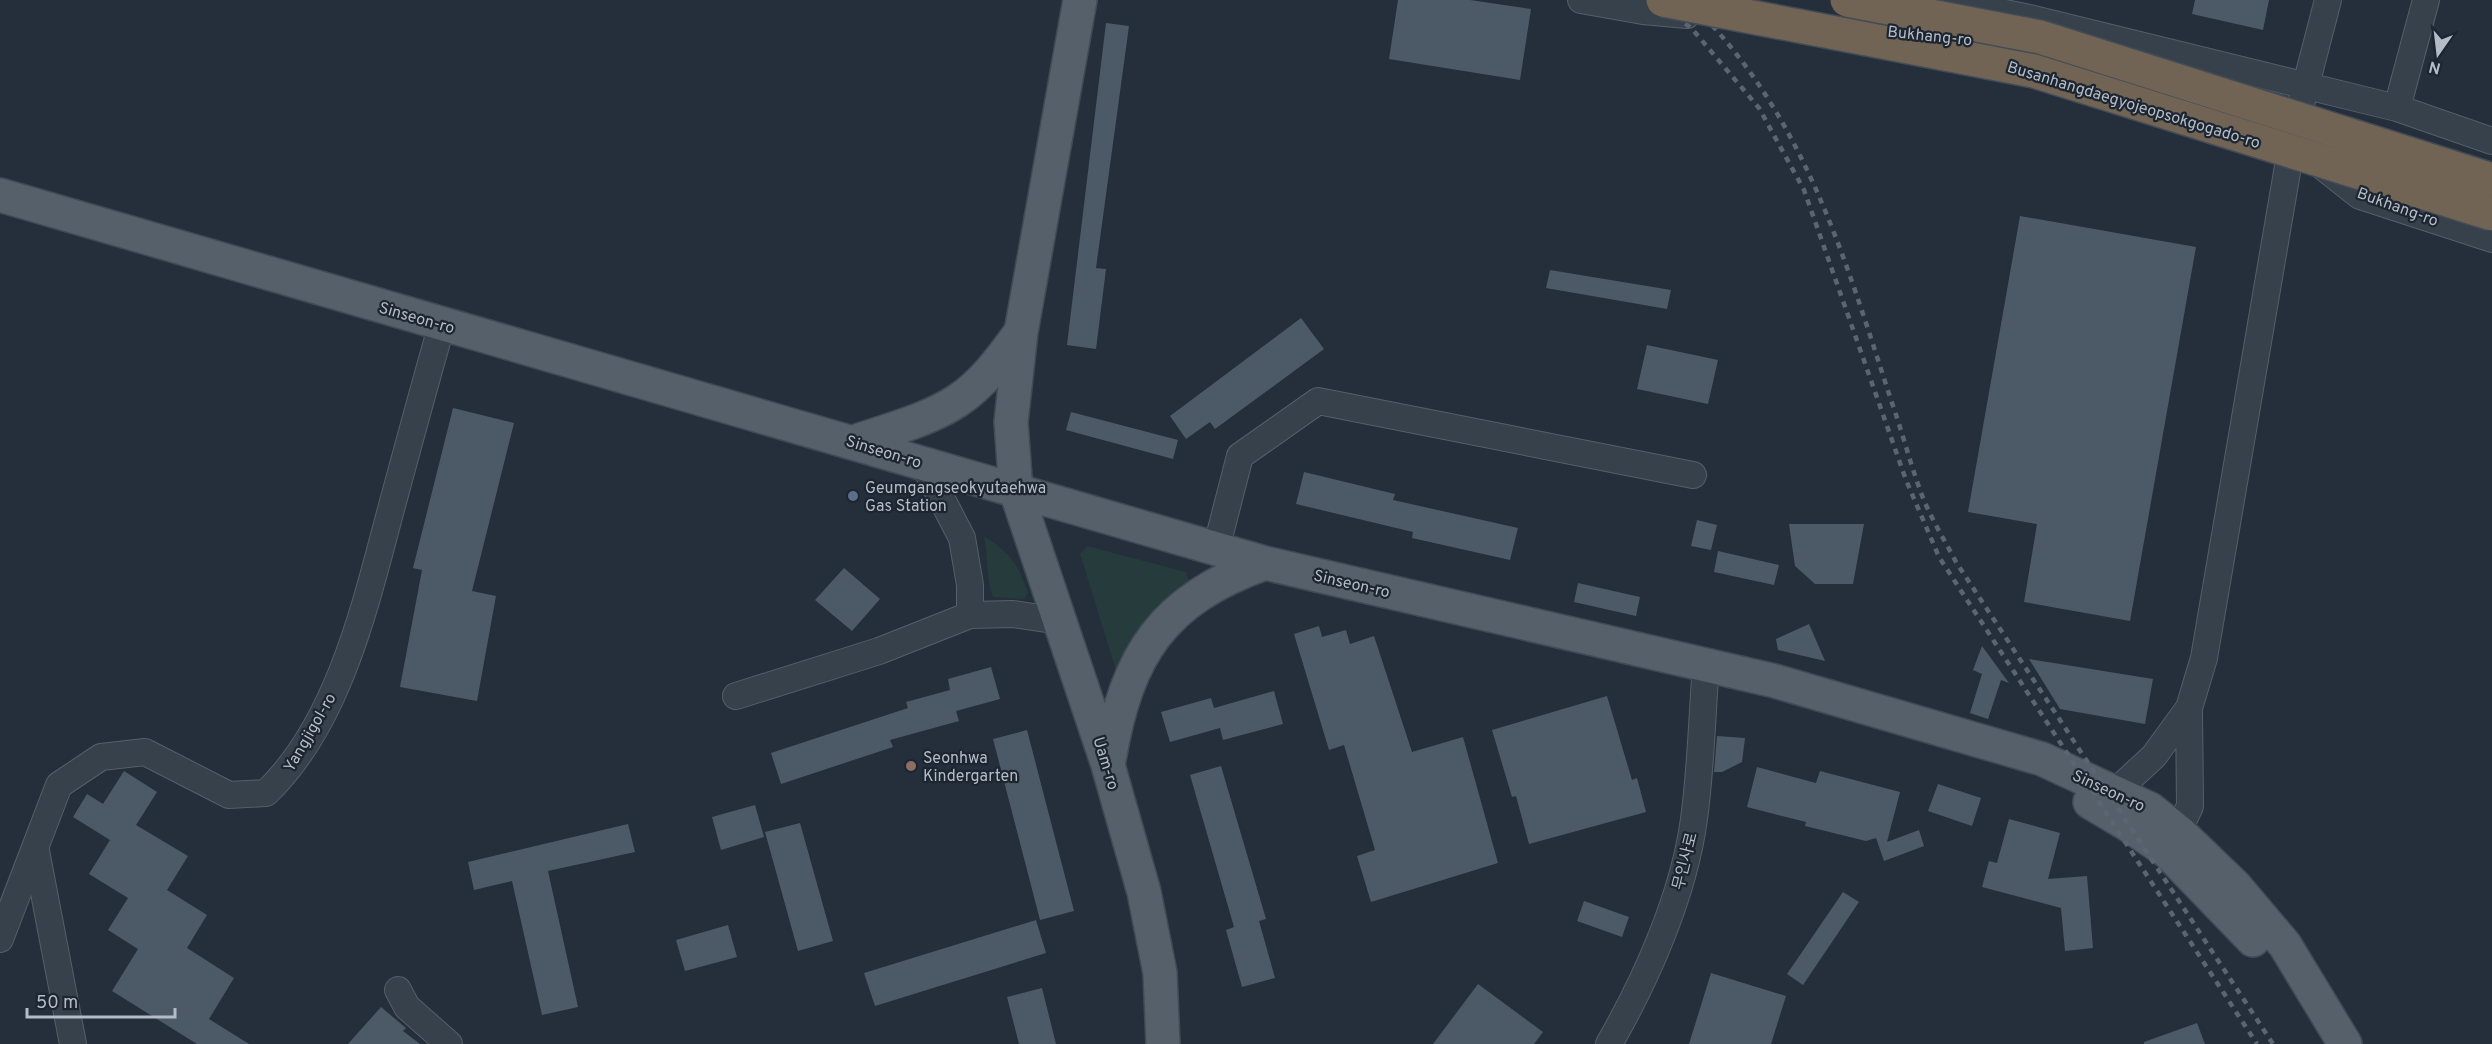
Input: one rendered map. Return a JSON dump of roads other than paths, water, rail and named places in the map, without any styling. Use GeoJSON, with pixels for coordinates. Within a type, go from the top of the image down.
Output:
{"type":"FeatureCollection","features":[{"type":"Feature","properties":{"kind":"highway","name":"Busanhangdaegyojeopsokgogado-ro"},"geometry":{"type":"LineString","coordinates":[[1663,0],[2034,72],[2492,214]]}},
{"type":"Feature","properties":{"kind":"highway","name":"Busanhangdaegyojeopsokgogado-ro"},"geometry":{"type":"LineString","coordinates":[[1847,0],[2040,37],[2492,180]]}},
{"type":"Feature","properties":{"kind":"main road","name":"Uam-ro"},"geometry":{"type":"LineString","coordinates":[[1080,0],[1021,332],[1011,422],[1016,491],[1108,765],[1144,892],[1160,974],[1163,1044]]}},
{"type":"Feature","properties":{"kind":"main road","name":"Sinseon-ro"},"geometry":{"type":"LineString","coordinates":[[0,195],[1265,563],[1775,681],[2042,759],[2150,809],[2174,843],[2246,930],[2274,969],[2319,1044]]}},
{"type":"Feature","properties":{"kind":"main road"},"geometry":{"type":"LineString","coordinates":[[854,442],[921,419],[958,400],[997,365],[1021,332]]}},
{"type":"Feature","properties":{"kind":"main road"},"geometry":{"type":"LineString","coordinates":[[1108,765],[1116,717],[1134,670],[1166,620],[1191,598],[1227,576],[1265,563]]}},
{"type":"Feature","properties":{"kind":"main road","name":"Sinseon-ro"},"geometry":{"type":"LineString","coordinates":[[1775,681],[2045,777],[2127,824],[2174,843],[2236,887],[2284,945],[2344,1044]]}},
{"type":"Feature","properties":{"kind":"street","name":"Bukhang-ro"},"geometry":{"type":"LineString","coordinates":[[1581,0],[1642,11],[1970,37],[2292,143],[2360,195],[2492,239]]}},
{"type":"Feature","properties":{"kind":"street","name":"Bukhang-ro"},"geometry":{"type":"LineString","coordinates":[[1938,0],[2025,17],[2397,108],[2492,141]]}},
{"type":"Feature","properties":{"kind":"street"},"geometry":{"type":"LineString","coordinates":[[2174,843],[2190,806],[2189,708],[2204,658],[2292,143],[2328,0]]}},
{"type":"Feature","properties":{"kind":"street"},"geometry":{"type":"LineString","coordinates":[[2397,108],[2426,0]]}},
{"type":"Feature","properties":{"kind":"street","name":"Yangjigol-ro"},"geometry":{"type":"LineString","coordinates":[[0,939],[36,851],[59,785],[101,757],[145,752],[230,795],[266,793],[288,772],[319,718],[355,643],[442,324]]}},
{"type":"Feature","properties":{"kind":"street"},"geometry":{"type":"LineString","coordinates":[[1216,549],[1240,456],[1318,401],[1693,475]]}},
{"type":"Feature","properties":{"kind":"street"},"geometry":{"type":"LineString","coordinates":[[923,463],[962,538],[970,585],[970,615]]}},
{"type":"Feature","properties":{"kind":"street"},"geometry":{"type":"LineString","coordinates":[[736,696],[879,651],[970,615],[1013,614],[1059,621]]}},
{"type":"Feature","properties":{"kind":"street","name":"무인사로"},"geometry":{"type":"LineString","coordinates":[[1609,1044],[1634,1000],[1671,910],[1694,820],[1706,664]]}},
{"type":"Feature","properties":{"kind":"street"},"geometry":{"type":"LineString","coordinates":[[2114,792],[2154,756],[2189,708]]}},
{"type":"Feature","properties":{"kind":"street"},"geometry":{"type":"LineString","coordinates":[[36,851],[73,1044]]}},
{"type":"Feature","properties":{"kind":"street"},"geometry":{"type":"LineString","coordinates":[[398,990],[407,1007],[448,1044]]}},
{"type":"Feature","properties":{"kind":"railway"},"geometry":{"type":"LineString","coordinates":[[1658,0],[1693,30],[1759,108],[1804,190],[1906,480],[1939,557],[2257,1044]]}},
{"type":"Feature","properties":{"kind":"railway"},"geometry":{"type":"LineString","coordinates":[[1687,0],[1727,43],[1761,88],[1790,137],[1815,187],[1856,293],[1923,498],[1956,562],[2273,1044]]}},
{"type":"Feature","properties":{"kind":"place","name":"Geumgangseokyutaehwa Gas Station"},"geometry":{"type":"Point","coordinates":[853,496]}},
{"type":"Feature","properties":{"kind":"place","name":"Seonhwa Kindergarten"},"geometry":{"type":"Point","coordinates":[911,766]}}]}
